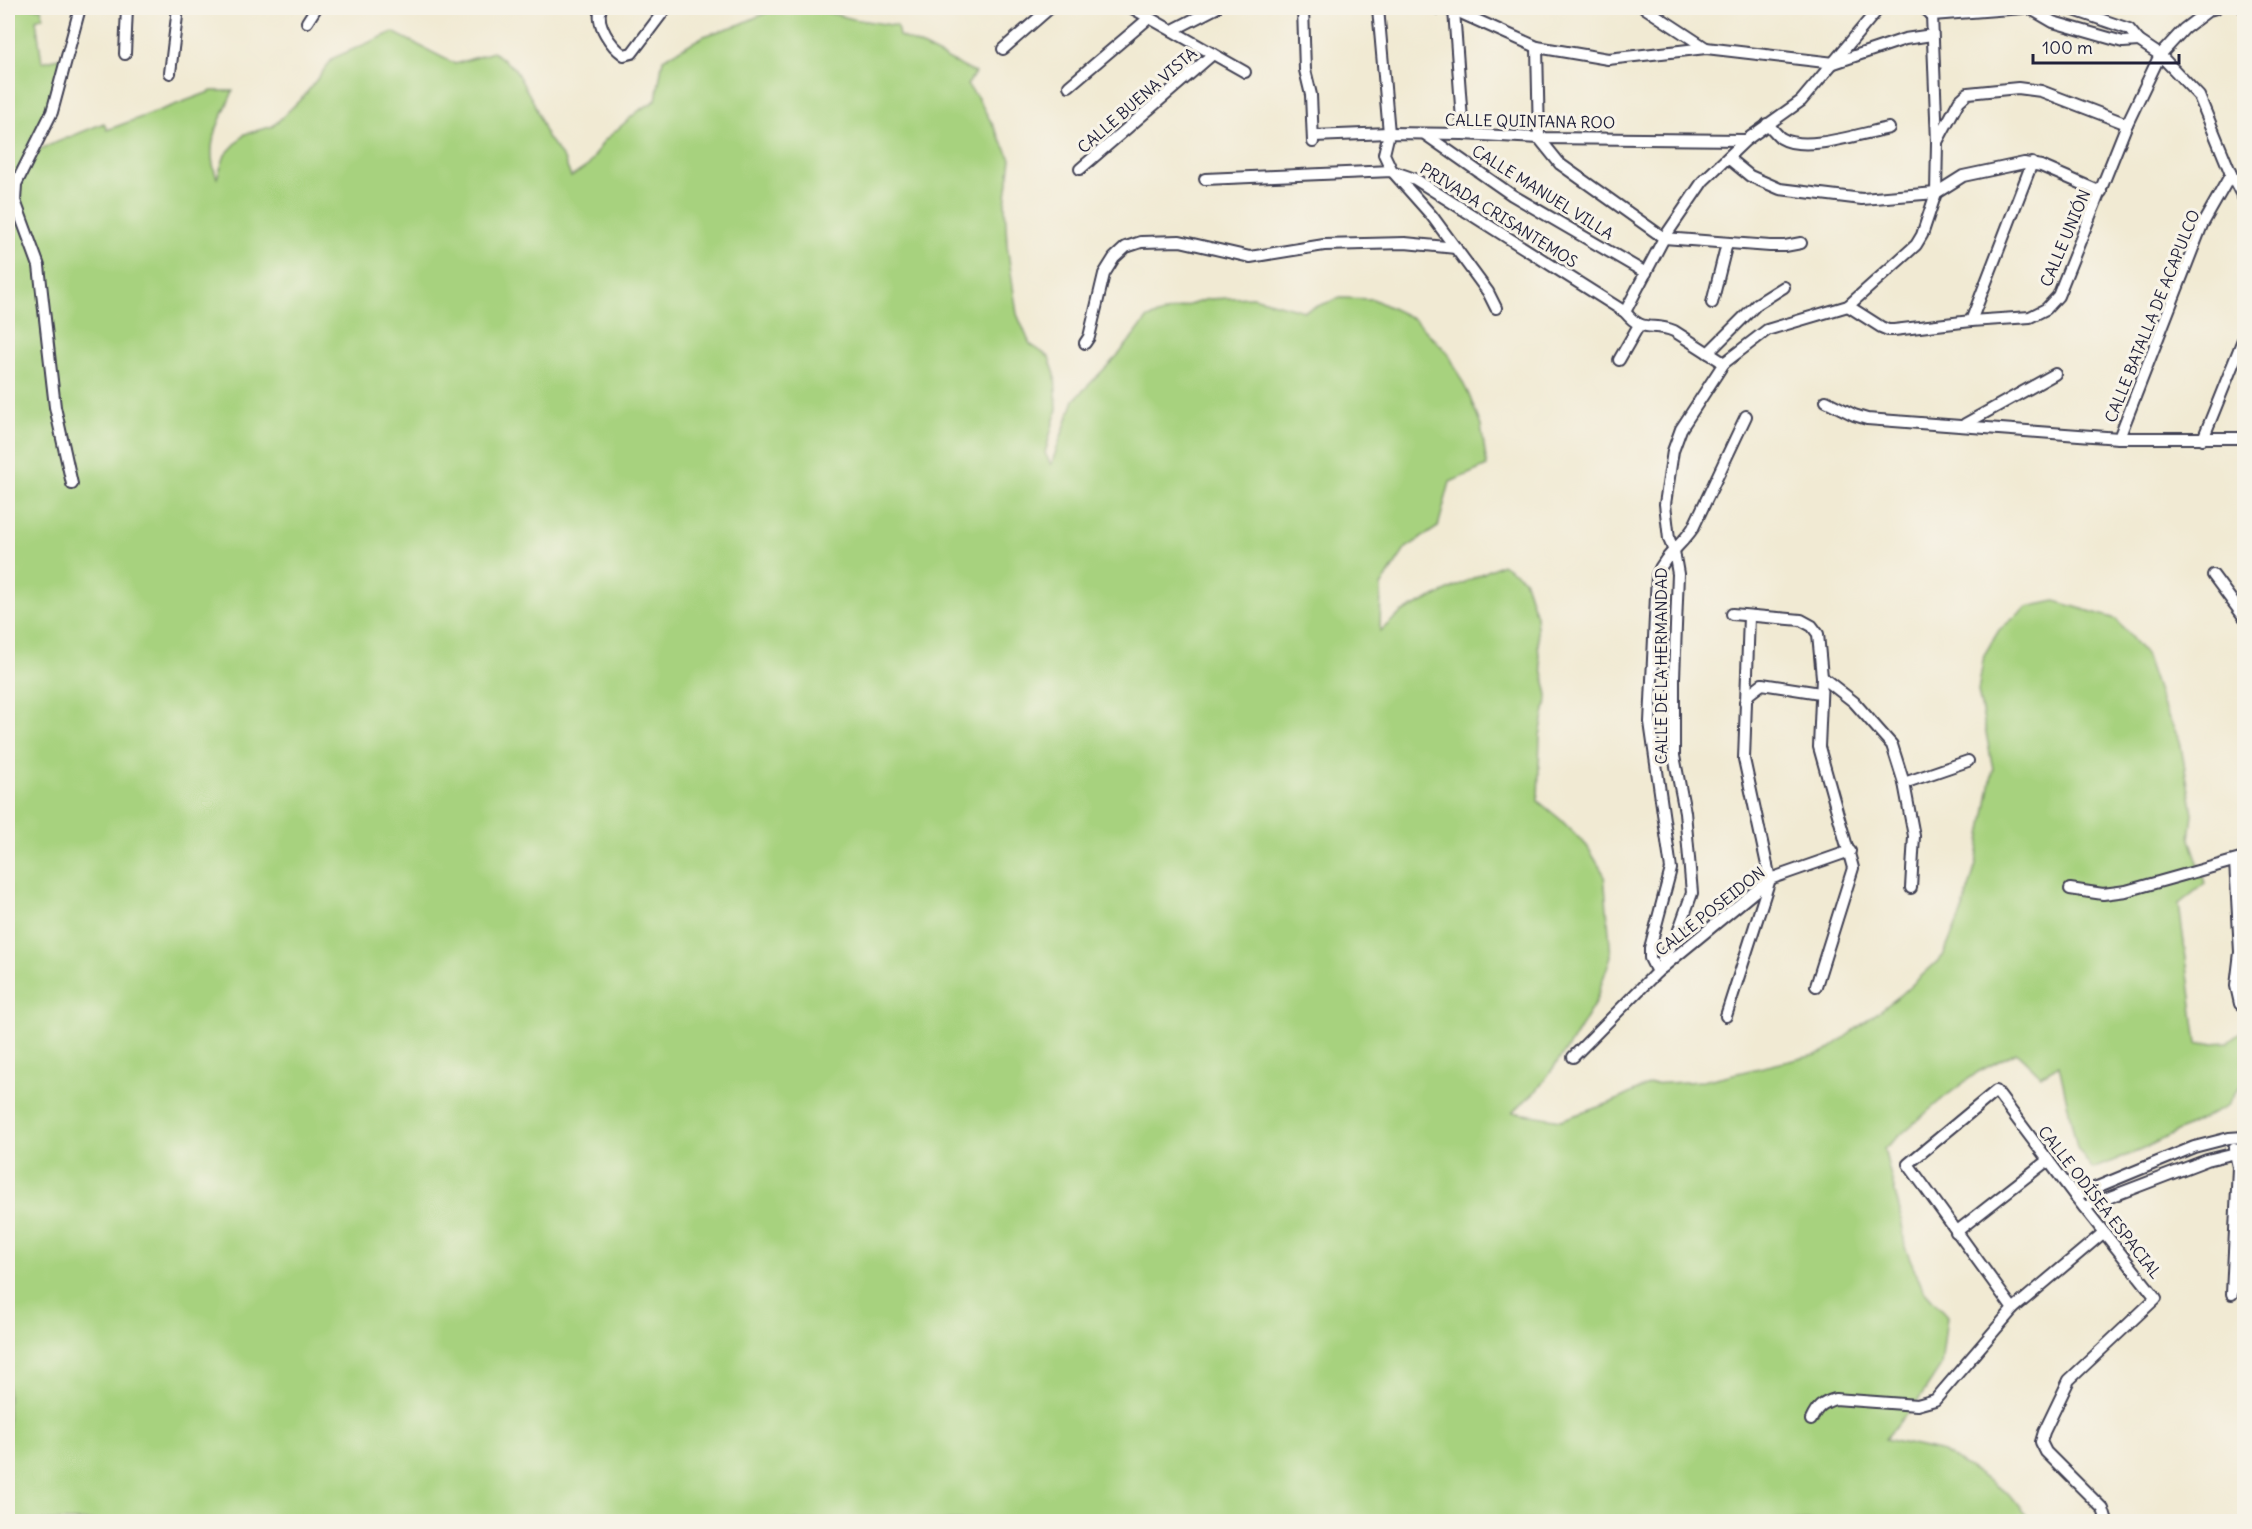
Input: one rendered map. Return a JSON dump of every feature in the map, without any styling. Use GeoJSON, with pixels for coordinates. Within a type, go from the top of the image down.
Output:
{"type":"FeatureCollection","features":[{"type":"Feature","properties":{"kind":"street"},"geometry":{"type":"LineString","coordinates":[[72,484],[55,407],[39,266],[15,201],[16,184],[52,112],[80,8]]}},
{"type":"Feature","properties":{"kind":"street"},"geometry":{"type":"LineString","coordinates":[[125,54],[127,8]]}},
{"type":"Feature","properties":{"kind":"street"},"geometry":{"type":"LineString","coordinates":[[170,73],[178,8]]}},
{"type":"Feature","properties":{"kind":"street"},"geometry":{"type":"LineString","coordinates":[[307,22],[316,8]]}},
{"type":"Feature","properties":{"kind":"street"},"geometry":{"type":"LineString","coordinates":[[600,8],[600,22],[617,50],[624,55],[632,53],[666,8]]}},
{"type":"Feature","properties":{"kind":"street"},"geometry":{"type":"LineString","coordinates":[[1003,49],[1050,8]]}},
{"type":"Feature","properties":{"kind":"street"},"geometry":{"type":"LineString","coordinates":[[1132,8],[1245,72]]}},
{"type":"Feature","properties":{"kind":"street"},"geometry":{"type":"LineString","coordinates":[[1173,30],[1216,8]]}},
{"type":"Feature","properties":{"kind":"street","name":"CALLE QUINTANA ROO"},"geometry":{"type":"LineString","coordinates":[[1303,8],[1305,70],[1311,95],[1313,140],[1389,133],[1539,138],[1746,140]]}},
{"type":"Feature","properties":{"kind":"street"},"geometry":{"type":"LineString","coordinates":[[1378,8],[1389,133],[1384,154],[1392,171],[1432,216],[1488,292],[1496,308]]}},
{"type":"Feature","properties":{"kind":"street"},"geometry":{"type":"LineString","coordinates":[[1435,8],[1454,10],[1537,46],[1608,59],[1706,48],[1834,63],[1905,39],[1932,35]]}},
{"type":"Feature","properties":{"kind":"street"},"geometry":{"type":"LineString","coordinates":[[1645,8],[1706,48]]}},
{"type":"Feature","properties":{"kind":"street"},"geometry":{"type":"LineString","coordinates":[[1724,363],[1682,335],[1667,328],[1639,325],[1625,312],[1664,238],[1703,181],[1746,140],[1801,101],[1879,8]]}},
{"type":"Feature","properties":{"kind":"street"},"geometry":{"type":"LineString","coordinates":[[1848,306],[1916,245],[1922,235],[1936,193],[1937,142],[1932,35],[1928,11],[2023,8]]}},
{"type":"Feature","properties":{"kind":"street"},"geometry":{"type":"LineString","coordinates":[[2029,8],[2053,22],[2123,42],[2139,41]]}},
{"type":"Feature","properties":{"kind":"street"},"geometry":{"type":"LineString","coordinates":[[2068,8],[2129,28],[2139,41],[2160,55],[2199,96],[2231,174],[2244,199]]}},
{"type":"Feature","properties":{"kind":"street","name":"CALLE UNIÓN"},"geometry":{"type":"LineString","coordinates":[[1848,306],[1888,330],[2030,317],[2046,309],[2058,296],[2127,124],[2160,55],[2184,29],[2209,10],[2216,8]]}},
{"type":"Feature","properties":{"kind":"street","name":"CALLE MANUEL VILLA"},"geometry":{"type":"LineString","coordinates":[[1454,10],[1462,134]]}},
{"type":"Feature","properties":{"kind":"street"},"geometry":{"type":"LineString","coordinates":[[1069,86],[1149,18]]}},
{"type":"Feature","properties":{"kind":"street"},"geometry":{"type":"LineString","coordinates":[[1537,46],[1539,138],[1560,164],[1664,238],[1785,246],[1801,243]]}},
{"type":"Feature","properties":{"kind":"street","name":"CALLE BUENA VISTA"},"geometry":{"type":"LineString","coordinates":[[1080,169],[1213,54]]}},
{"type":"Feature","properties":{"kind":"street"},"geometry":{"type":"LineString","coordinates":[[1937,142],[1959,100],[1968,93],[2018,88],[2041,91],[2127,124]]}},
{"type":"Feature","properties":{"kind":"street"},"geometry":{"type":"LineString","coordinates":[[1767,124],[1782,138],[1813,144],[1889,128]]}},
{"type":"Feature","properties":{"kind":"street","name":"CALLE MANUEL VILLA"},"geometry":{"type":"LineString","coordinates":[[1425,134],[1512,195],[1646,273]]}},
{"type":"Feature","properties":{"kind":"street"},"geometry":{"type":"LineString","coordinates":[[1728,158],[1750,176],[1780,189],[1862,199],[1936,193],[1963,176],[2024,163],[2032,164],[2101,192]]}},
{"type":"Feature","properties":{"kind":"street"},"geometry":{"type":"LineString","coordinates":[[1971,321],[2032,164]]}},
{"type":"Feature","properties":{"kind":"street","name":"PRIVADA CRISANTEMOS"},"geometry":{"type":"LineString","coordinates":[[1205,179],[1392,171],[1415,179],[1625,312]]}},
{"type":"Feature","properties":{"kind":"street","name":"CALLE BATALLA DE ACAPULCO"},"geometry":{"type":"LineString","coordinates":[[2119,438],[2202,225],[2231,174]]}},
{"type":"Feature","properties":{"kind":"street"},"geometry":{"type":"LineString","coordinates":[[1085,343],[1089,337],[1104,274],[1114,258],[1126,248],[1141,242],[1180,241],[1250,257],[1324,245],[1405,243],[1456,248]]}},
{"type":"Feature","properties":{"kind":"street"},"geometry":{"type":"LineString","coordinates":[[1712,303],[1727,243]]}},
{"type":"Feature","properties":{"kind":"street"},"geometry":{"type":"LineString","coordinates":[[1708,352],[1757,304],[1784,287]]}},
{"type":"Feature","properties":{"kind":"street","name":"CALLE DE LA HERMANDAD"},"geometry":{"type":"LineString","coordinates":[[1660,969],[1663,958],[1676,938],[1692,893],[1685,812],[1674,756],[1678,574],[1674,551],[1669,539],[1665,504],[1673,451],[1681,429],[1724,363],[1767,330],[1848,306]]}},
{"type":"Feature","properties":{"kind":"street"},"geometry":{"type":"LineString","coordinates":[[1619,360],[1639,325]]}},
{"type":"Feature","properties":{"kind":"street"},"geometry":{"type":"LineString","coordinates":[[2203,439],[2244,336]]}},
{"type":"Feature","properties":{"kind":"street"},"geometry":{"type":"LineString","coordinates":[[1965,424],[2055,374]]}},
{"type":"Feature","properties":{"kind":"street"},"geometry":{"type":"LineString","coordinates":[[1826,401],[1859,417],[2119,438],[2244,438]]}},
{"type":"Feature","properties":{"kind":"street"},"geometry":{"type":"LineString","coordinates":[[1660,969],[1650,958],[1650,948],[1671,869],[1650,722],[1657,575],[1661,565],[1683,543],[1693,528],[1746,416]]}},
{"type":"Feature","properties":{"kind":"street"},"geometry":{"type":"LineString","coordinates":[[2213,575],[2244,617]]}},
{"type":"Feature","properties":{"kind":"street"},"geometry":{"type":"LineString","coordinates":[[1732,614],[1802,620],[1812,626],[1818,634],[1822,677],[1819,747],[1853,868],[1851,881],[1816,986]]}},
{"type":"Feature","properties":{"kind":"street"},"geometry":{"type":"LineString","coordinates":[[1726,1016],[1770,879],[1744,759],[1744,702],[1749,616]]}},
{"type":"Feature","properties":{"kind":"street"},"geometry":{"type":"LineString","coordinates":[[1822,677],[1854,702],[1892,745],[1904,783],[1914,836],[1911,888]]}},
{"type":"Feature","properties":{"kind":"street"},"geometry":{"type":"LineString","coordinates":[[1653,678],[1674,678]]}},
{"type":"Feature","properties":{"kind":"street"},"geometry":{"type":"LineString","coordinates":[[1744,702],[1749,694],[1762,684],[1820,693]]}},
{"type":"Feature","properties":{"kind":"street"},"geometry":{"type":"LineString","coordinates":[[1904,783],[1968,761]]}},
{"type":"Feature","properties":{"kind":"street","name":"CALLE POSEIDON"},"geometry":{"type":"LineString","coordinates":[[1573,1057],[1660,969],[1770,879],[1850,851]]}},
{"type":"Feature","properties":{"kind":"street"},"geometry":{"type":"LineString","coordinates":[[2070,889],[2103,894],[2150,884],[2240,859],[2240,1004],[2244,1006]]}},
{"type":"Feature","properties":{"kind":"street","name":"CALLE ODÍSEA ESPACIAL"},"geometry":{"type":"LineString","coordinates":[[1956,1232],[1908,1164],[1996,1091],[2103,1233],[2156,1298],[2069,1380],[2041,1442],[2046,1452],[2103,1509],[2107,1521]]}},
{"type":"Feature","properties":{"kind":"street"},"geometry":{"type":"LineString","coordinates":[[2075,1196],[2194,1147],[2229,1138],[2244,1137]]}},
{"type":"Feature","properties":{"kind":"street"},"geometry":{"type":"LineString","coordinates":[[2229,1138],[2240,1151],[2232,1294]]}},
{"type":"Feature","properties":{"kind":"street"},"geometry":{"type":"LineString","coordinates":[[2084,1207],[2206,1160],[2240,1151]]}},
{"type":"Feature","properties":{"kind":"street"},"geometry":{"type":"LineString","coordinates":[[2013,1309],[1956,1232],[2048,1160]]}},
{"type":"Feature","properties":{"kind":"street"},"geometry":{"type":"LineString","coordinates":[[1811,1420],[1816,1408],[1835,1399],[1917,1405],[1935,1400],[2013,1309],[2103,1233]]}},
{"type":"Feature","properties":{"kind":"green space"},"geometry":{"type":"Polygon","coordinates":[[[8,8],[41,8],[43,17],[36,20],[42,62],[67,56],[33,152],[104,123],[107,130],[212,91],[233,91],[212,144],[213,166],[217,178],[225,155],[245,134],[273,126],[304,96],[333,58],[393,32],[455,64],[493,52],[514,68],[534,103],[547,137],[564,159],[571,177],[589,165],[603,142],[637,112],[656,100],[663,59],[704,36],[741,24],[770,11],[810,8],[853,19],[897,26],[899,36],[975,73],[967,85],[978,98],[1011,159],[1005,204],[1007,245],[1017,314],[1030,344],[1049,357],[1055,375],[1057,409],[1045,453],[1051,465],[1074,400],[1119,354],[1148,318],[1208,299],[1253,297],[1304,311],[1340,298],[1373,299],[1414,319],[1448,353],[1469,395],[1481,426],[1487,466],[1450,482],[1438,527],[1406,548],[1381,586],[1380,631],[1401,613],[1502,564],[1524,579],[1536,616],[1539,656],[1548,695],[1540,736],[1538,801],[1587,846],[1604,874],[1611,956],[1595,1003],[1569,1046],[1538,1089],[1513,1112],[1561,1120],[1610,1103],[1650,1084],[1703,1081],[1824,1053],[1902,994],[1943,956],[1963,909],[1976,864],[1993,769],[1978,691],[1984,655],[1999,630],[2027,607],[2055,601],[2116,619],[2145,654],[2162,704],[2180,741],[2193,813],[2190,839],[2205,883],[2179,904],[2197,1044],[2228,1042],[2244,1030],[2244,1081],[2226,1107],[2141,1150],[2092,1169],[2077,1148],[2059,1065],[2041,1076],[2016,1052],[1978,1072],[1942,1099],[1884,1149],[1901,1216],[1905,1247],[1923,1289],[1947,1316],[1941,1366],[1920,1398],[1885,1439],[1943,1452],[2008,1493],[2031,1521],[8,1521],[8,8]]]}}]}
